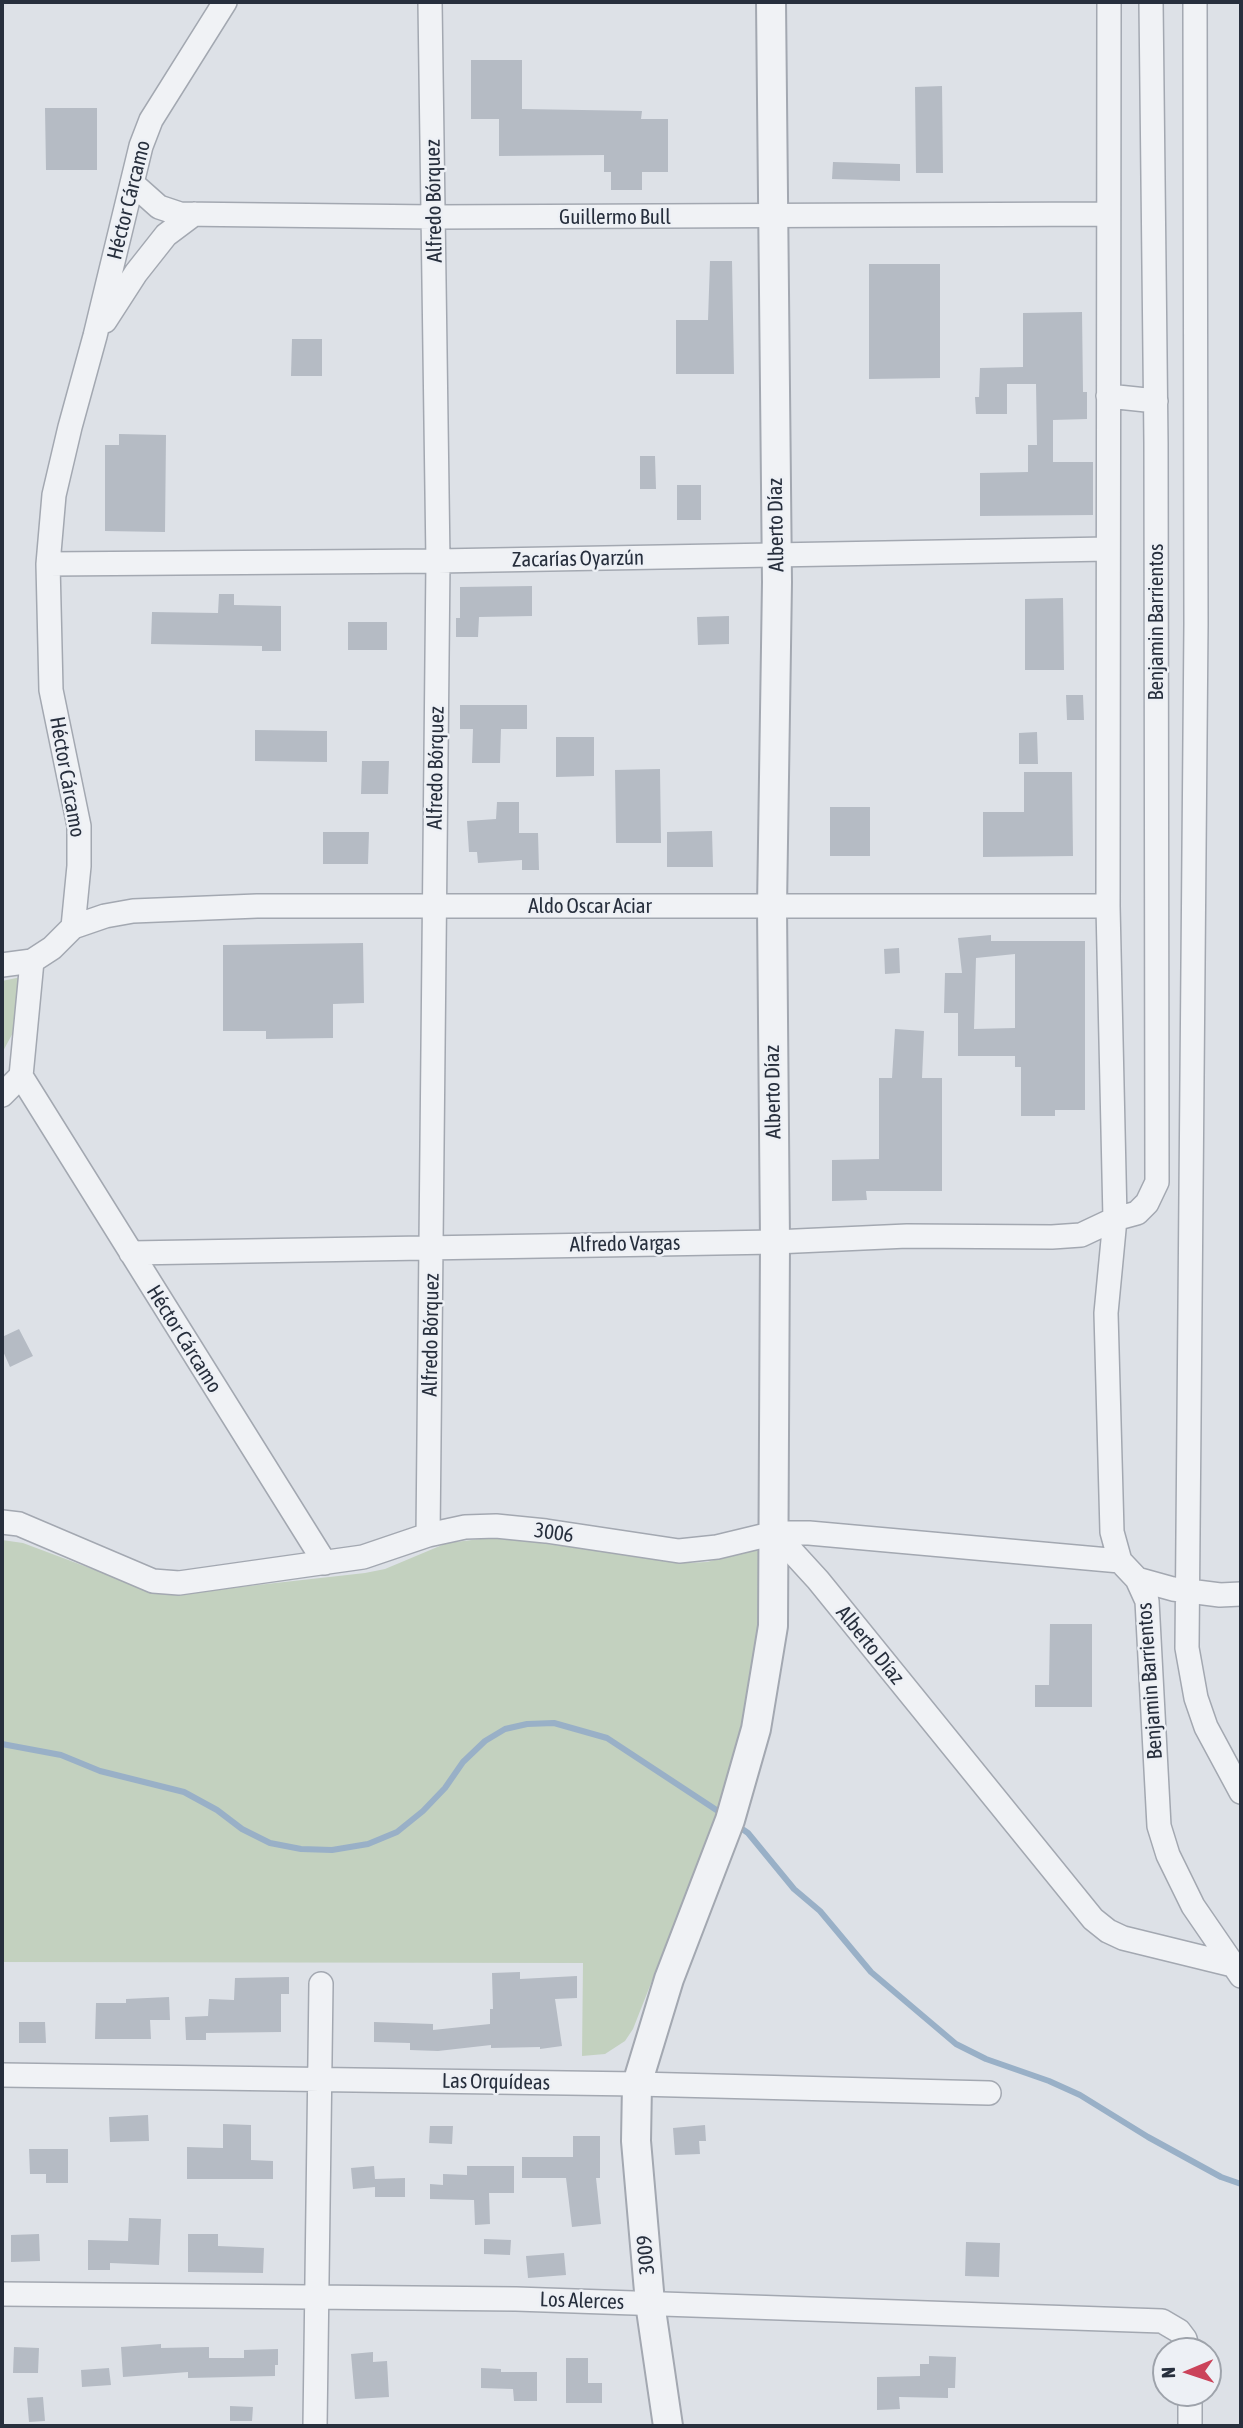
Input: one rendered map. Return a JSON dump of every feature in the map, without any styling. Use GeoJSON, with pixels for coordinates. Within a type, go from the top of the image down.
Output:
{"type":"FeatureCollection","features":[{"type":"Feature","properties":{"kind":"street","name":"Héctor Cárcamo"},"geometry":{"type":"LineString","coordinates":[[74,926],[79,826],[51,690],[48,564],[54,495],[141,146],[151,120],[225,2]]}},
{"type":"Feature","properties":{"kind":"street","name":"Alfredo Bórquez"},"geometry":{"type":"LineString","coordinates":[[428,1535],[438,561],[430,2]]}},
{"type":"Feature","properties":{"kind":"street","name":"Alberto Díaz"},"geometry":{"type":"LineString","coordinates":[[771,2],[776,555],[772,907],[775,1533],[818,1580],[1093,1919],[1108,1931],[1123,1938],[1237,1970]]}},
{"type":"Feature","properties":{"kind":"street"},"geometry":{"type":"LineString","coordinates":[[1109,2],[1108,906],[1115,1219],[1107,1313],[1112,1532],[1120,1561]]}},
{"type":"Feature","properties":{"kind":"street","name":"Benjamin Barrientos"},"geometry":{"type":"LineString","coordinates":[[1115,1219],[1137,1213],[1147,1203],[1157,1182],[1156,401],[1152,2]]}},
{"type":"Feature","properties":{"kind":"street"},"geometry":{"type":"LineString","coordinates":[[1195,2],[1196,624],[1187,1648],[1196,1698],[1206,1727],[1241,1792]]}},
{"type":"Feature","properties":{"kind":"street","name":"Guillermo Bull"},"geometry":{"type":"LineString","coordinates":[[132,183],[159,207],[180,214],[434,217],[1108,214]]}},
{"type":"Feature","properties":{"kind":"street"},"geometry":{"type":"LineString","coordinates":[[95,336],[136,273],[166,235],[194,214]]}},
{"type":"Feature","properties":{"kind":"street"},"geometry":{"type":"LineString","coordinates":[[1108,396],[1156,401]]}},
{"type":"Feature","properties":{"kind":"street","name":"Zacarías Oyarzún"},"geometry":{"type":"LineString","coordinates":[[48,564],[438,561],[1108,549]]}},
{"type":"Feature","properties":{"kind":"street","name":"Aldo Oscar Aciar"},"geometry":{"type":"LineString","coordinates":[[74,926],[133,911],[257,906],[1108,906]]}},
{"type":"Feature","properties":{"kind":"street"},"geometry":{"type":"LineString","coordinates":[[2,965],[32,961],[52,948],[74,926]]}},
{"type":"Feature","properties":{"kind":"street"},"geometry":{"type":"LineString","coordinates":[[2,1095],[21,1076],[32,961]]}},
{"type":"Feature","properties":{"kind":"street","name":"Héctor Cárcamo"},"geometry":{"type":"LineString","coordinates":[[21,1076],[325,1563]]}},
{"type":"Feature","properties":{"kind":"street","name":"Alfredo Vargas"},"geometry":{"type":"LineString","coordinates":[[131,1253],[775,1241],[907,1236],[1081,1235],[1115,1219]]}},
{"type":"Feature","properties":{"kind":"street","name":"3006"},"geometry":{"type":"LineString","coordinates":[[2,1522],[19,1524],[153,1581],[179,1583],[363,1557],[428,1535],[465,1527],[496,1526],[679,1551],[718,1547],[775,1533],[809,1533],[1120,1561]]}},
{"type":"Feature","properties":{"kind":"street","name":"3009"},"geometry":{"type":"LineString","coordinates":[[668,2426],[650,2304],[636,2141],[636,2084],[669,1979],[730,1819],[756,1729],[774,1626],[775,1533]]}},
{"type":"Feature","properties":{"kind":"street","name":"Benjamin Barrientos"},"geometry":{"type":"LineString","coordinates":[[1120,1561],[1138,1579],[1147,1601],[1159,1826],[1168,1855],[1193,1906],[1237,1970]]}},
{"type":"Feature","properties":{"kind":"street"},"geometry":{"type":"LineString","coordinates":[[1138,1579],[1172,1589],[1220,1595],[1241,1594]]}},
{"type":"Feature","properties":{"kind":"street"},"geometry":{"type":"LineString","coordinates":[[316,2426],[321,1984]]}},
{"type":"Feature","properties":{"kind":"street","name":"Las Orquídeas"},"geometry":{"type":"LineString","coordinates":[[2,2075],[636,2084],[989,2093]]}},
{"type":"Feature","properties":{"kind":"street","name":"Los Alerces"},"geometry":{"type":"LineString","coordinates":[[2,2294],[650,2304],[1162,2321],[1179,2331],[1184,2337]]}},
{"type":"Feature","properties":{"kind":"street"},"geometry":{"type":"LineString","coordinates":[[1190,2407],[1190,2426]]}},
{"type":"Feature","properties":{"kind":"green space"},"geometry":{"type":"Polygon","coordinates":[[[21,977],[15,1029],[2,1053],[2,981],[21,977]]]}},
{"type":"Feature","properties":{"kind":"green space"},"geometry":{"type":"Polygon","coordinates":[[[497,1537],[686,1563],[707,1562],[763,1547],[764,1593],[754,1679],[723,1800],[633,2029],[625,2041],[605,2054],[582,2056],[583,1963],[2,1962],[2,1540],[23,1543],[127,1582],[204,1591],[365,1573],[385,1569],[447,1543],[497,1537]]]}},
{"type":"Feature","properties":{"kind":"building"},"geometry":{"type":"Polygon","coordinates":[[[471,60],[522,60],[522,109],[642,111],[641,119],[668,119],[668,172],[642,172],[642,190],[611,190],[611,172],[604,172],[604,155],[499,156],[499,119],[471,119],[471,60]]]}},
{"type":"Feature","properties":{"kind":"building"},"geometry":{"type":"Polygon","coordinates":[[[942,86],[943,173],[916,173],[915,87],[942,86]]]}},
{"type":"Feature","properties":{"kind":"building"},"geometry":{"type":"Polygon","coordinates":[[[45,108],[97,108],[97,170],[46,170],[45,108]]]}},
{"type":"Feature","properties":{"kind":"building"},"geometry":{"type":"Polygon","coordinates":[[[833,162],[900,164],[900,181],[832,179],[833,162]]]}},
{"type":"Feature","properties":{"kind":"building"},"geometry":{"type":"Polygon","coordinates":[[[710,261],[732,261],[734,374],[676,374],[676,320],[708,320],[710,261]]]}},
{"type":"Feature","properties":{"kind":"building"},"geometry":{"type":"Polygon","coordinates":[[[869,264],[940,264],[940,378],[869,379],[869,264]]]}},
{"type":"Feature","properties":{"kind":"building"},"geometry":{"type":"Polygon","coordinates":[[[1082,312],[1083,392],[1087,392],[1087,419],[1053,420],[1053,462],[1093,462],[1093,515],[980,516],[980,473],[1028,472],[1028,445],[1037,445],[1036,384],[1007,384],[1007,414],[976,414],[975,397],[979,397],[980,368],[1023,367],[1023,313],[1082,312]]]}},
{"type":"Feature","properties":{"kind":"building"},"geometry":{"type":"Polygon","coordinates":[[[292,339],[322,339],[322,376],[291,376],[292,339]]]}},
{"type":"Feature","properties":{"kind":"building"},"geometry":{"type":"Polygon","coordinates":[[[119,434],[166,435],[165,532],[105,531],[105,445],[119,445],[119,434]]]}},
{"type":"Feature","properties":{"kind":"building"},"geometry":{"type":"Polygon","coordinates":[[[640,456],[655,456],[656,489],[640,489],[640,456]]]}},
{"type":"Feature","properties":{"kind":"building"},"geometry":{"type":"Polygon","coordinates":[[[677,485],[701,485],[701,520],[677,520],[677,485]]]}},
{"type":"Feature","properties":{"kind":"building"},"geometry":{"type":"Polygon","coordinates":[[[532,586],[532,616],[479,617],[478,637],[456,637],[456,618],[460,618],[460,587],[532,586]]]}},
{"type":"Feature","properties":{"kind":"building"},"geometry":{"type":"Polygon","coordinates":[[[219,594],[234,594],[234,605],[281,606],[281,651],[262,651],[262,646],[151,644],[152,612],[218,613],[219,594]]]}},
{"type":"Feature","properties":{"kind":"building"},"geometry":{"type":"Polygon","coordinates":[[[1063,598],[1064,670],[1025,670],[1025,599],[1063,598]]]}},
{"type":"Feature","properties":{"kind":"building"},"geometry":{"type":"Polygon","coordinates":[[[729,616],[729,644],[698,645],[697,617],[729,616]]]}},
{"type":"Feature","properties":{"kind":"building"},"geometry":{"type":"Polygon","coordinates":[[[348,622],[387,622],[387,650],[348,650],[348,622]]]}},
{"type":"Feature","properties":{"kind":"building"},"geometry":{"type":"Polygon","coordinates":[[[1066,695],[1083,695],[1084,720],[1067,720],[1066,695]]]}},
{"type":"Feature","properties":{"kind":"building"},"geometry":{"type":"Polygon","coordinates":[[[460,705],[527,705],[527,729],[501,729],[500,763],[472,763],[473,729],[460,729],[460,705]]]}},
{"type":"Feature","properties":{"kind":"building"},"geometry":{"type":"Polygon","coordinates":[[[255,730],[327,731],[327,762],[255,761],[255,730]]]}},
{"type":"Feature","properties":{"kind":"building"},"geometry":{"type":"Polygon","coordinates":[[[1037,732],[1038,764],[1019,764],[1019,733],[1037,732]]]}},
{"type":"Feature","properties":{"kind":"building"},"geometry":{"type":"Polygon","coordinates":[[[556,737],[594,737],[594,776],[556,777],[556,737]]]}},
{"type":"Feature","properties":{"kind":"building"},"geometry":{"type":"Polygon","coordinates":[[[362,761],[389,761],[388,794],[361,794],[362,761]]]}},
{"type":"Feature","properties":{"kind":"building"},"geometry":{"type":"Polygon","coordinates":[[[660,769],[661,843],[616,843],[615,770],[660,769]]]}},
{"type":"Feature","properties":{"kind":"building"},"geometry":{"type":"Polygon","coordinates":[[[1024,772],[1072,772],[1073,856],[983,857],[983,812],[1024,812],[1024,772]]]}},
{"type":"Feature","properties":{"kind":"building"},"geometry":{"type":"Polygon","coordinates":[[[497,802],[519,802],[519,833],[538,833],[539,870],[522,870],[522,860],[478,863],[477,852],[469,852],[467,821],[496,819],[497,802]]]}},
{"type":"Feature","properties":{"kind":"building"},"geometry":{"type":"Polygon","coordinates":[[[830,807],[870,807],[870,856],[830,856],[830,807]]]}},
{"type":"Feature","properties":{"kind":"building"},"geometry":{"type":"Polygon","coordinates":[[[712,831],[713,867],[667,867],[667,832],[712,831]]]}},
{"type":"Feature","properties":{"kind":"building"},"geometry":{"type":"Polygon","coordinates":[[[323,832],[369,832],[368,864],[323,864],[323,832]]]}},
{"type":"Feature","properties":{"kind":"building"},"geometry":{"type":"Polygon","coordinates":[[[991,935],[991,941],[1085,941],[1085,1110],[1055,1110],[1055,1116],[1021,1116],[1021,1067],[1015,1067],[1015,1056],[958,1056],[958,1013],[944,1013],[945,973],[962,973],[958,938],[991,935]],[[1015,954],[976,958],[974,1029],[1015,1028],[1015,954]]]}},
{"type":"Feature","properties":{"kind":"building"},"geometry":{"type":"Polygon","coordinates":[[[363,943],[364,1003],[333,1004],[333,1038],[266,1039],[266,1031],[223,1031],[223,945],[363,943]]]}},
{"type":"Feature","properties":{"kind":"building"},"geometry":{"type":"Polygon","coordinates":[[[899,948],[900,973],[885,974],[884,949],[899,948]]]}},
{"type":"Feature","properties":{"kind":"building"},"geometry":{"type":"Polygon","coordinates":[[[895,1029],[924,1031],[922,1078],[942,1078],[942,1191],[866,1191],[867,1200],[832,1201],[832,1160],[879,1159],[879,1078],[892,1078],[895,1029]]]}},
{"type":"Feature","properties":{"kind":"building"},"geometry":{"type":"Polygon","coordinates":[[[19,1329],[33,1356],[10,1367],[2,1349],[2,1337],[19,1329]]]}},
{"type":"Feature","properties":{"kind":"building"},"geometry":{"type":"Polygon","coordinates":[[[1050,1624],[1092,1624],[1092,1707],[1035,1707],[1035,1685],[1049,1685],[1050,1624]]]}},
{"type":"Feature","properties":{"kind":"building"},"geometry":{"type":"Polygon","coordinates":[[[520,1972],[520,1979],[577,1976],[577,1998],[555,1999],[562,2046],[540,2049],[491,2048],[491,2045],[438,2051],[410,2050],[410,2043],[374,2042],[374,2022],[433,2024],[433,2030],[490,2024],[490,2009],[493,2009],[492,1973],[520,1972]]]}},
{"type":"Feature","properties":{"kind":"building"},"geometry":{"type":"Polygon","coordinates":[[[289,1977],[289,1994],[281,1994],[281,2032],[206,2033],[206,2040],[186,2040],[185,2017],[208,2016],[209,1999],[234,2000],[235,1978],[289,1977]]]}},
{"type":"Feature","properties":{"kind":"building"},"geometry":{"type":"Polygon","coordinates":[[[169,1997],[170,2020],[150,2020],[151,2039],[95,2039],[96,2003],[126,2003],[126,1999],[169,1997]]]}},
{"type":"Feature","properties":{"kind":"building"},"geometry":{"type":"Polygon","coordinates":[[[19,2022],[45,2022],[46,2043],[19,2043],[19,2022]]]}},
{"type":"Feature","properties":{"kind":"building"},"geometry":{"type":"Polygon","coordinates":[[[148,2115],[149,2141],[110,2142],[109,2117],[148,2115]]]}},
{"type":"Feature","properties":{"kind":"building"},"geometry":{"type":"Polygon","coordinates":[[[223,2124],[251,2125],[251,2160],[273,2161],[273,2179],[187,2179],[187,2147],[223,2148],[223,2124]]]}},
{"type":"Feature","properties":{"kind":"building"},"geometry":{"type":"Polygon","coordinates":[[[705,2125],[706,2141],[699,2141],[700,2154],[675,2155],[673,2128],[705,2125]]]}},
{"type":"Feature","properties":{"kind":"building"},"geometry":{"type":"Polygon","coordinates":[[[430,2126],[453,2126],[452,2144],[429,2143],[430,2126]]]}},
{"type":"Feature","properties":{"kind":"building"},"geometry":{"type":"Polygon","coordinates":[[[573,2136],[600,2136],[600,2178],[596,2178],[601,2224],[572,2227],[566,2178],[522,2178],[522,2157],[573,2157],[573,2136]]]}},
{"type":"Feature","properties":{"kind":"building"},"geometry":{"type":"Polygon","coordinates":[[[29,2149],[68,2149],[68,2183],[46,2183],[46,2174],[30,2174],[29,2149]]]}},
{"type":"Feature","properties":{"kind":"building"},"geometry":{"type":"Polygon","coordinates":[[[374,2166],[375,2179],[405,2178],[405,2197],[375,2197],[375,2187],[353,2189],[351,2168],[374,2166]]]}},
{"type":"Feature","properties":{"kind":"building"},"geometry":{"type":"Polygon","coordinates":[[[467,2166],[514,2166],[514,2193],[489,2193],[490,2224],[475,2225],[474,2200],[430,2199],[430,2184],[443,2185],[443,2174],[467,2175],[467,2166]]]}},
{"type":"Feature","properties":{"kind":"building"},"geometry":{"type":"Polygon","coordinates":[[[129,2218],[161,2219],[159,2265],[110,2263],[110,2270],[88,2270],[88,2240],[128,2241],[129,2218]]]}},
{"type":"Feature","properties":{"kind":"building"},"geometry":{"type":"Polygon","coordinates":[[[39,2234],[40,2261],[11,2262],[11,2235],[39,2234]]]}},
{"type":"Feature","properties":{"kind":"building"},"geometry":{"type":"Polygon","coordinates":[[[188,2234],[218,2234],[218,2246],[264,2248],[263,2273],[188,2272],[188,2234]]]}},
{"type":"Feature","properties":{"kind":"building"},"geometry":{"type":"Polygon","coordinates":[[[484,2239],[511,2240],[510,2255],[484,2254],[484,2239]]]}},
{"type":"Feature","properties":{"kind":"building"},"geometry":{"type":"Polygon","coordinates":[[[966,2242],[1000,2243],[999,2277],[965,2276],[966,2242]]]}},
{"type":"Feature","properties":{"kind":"building"},"geometry":{"type":"Polygon","coordinates":[[[564,2253],[566,2275],[528,2278],[526,2256],[564,2253]]]}},
{"type":"Feature","properties":{"kind":"building"},"geometry":{"type":"Polygon","coordinates":[[[161,2344],[161,2348],[209,2347],[209,2358],[244,2358],[244,2350],[278,2349],[278,2365],[275,2365],[275,2376],[188,2378],[188,2372],[123,2377],[121,2347],[161,2344]]]}},
{"type":"Feature","properties":{"kind":"building"},"geometry":{"type":"Polygon","coordinates":[[[14,2347],[39,2348],[38,2373],[13,2373],[14,2347]]]}},
{"type":"Feature","properties":{"kind":"building"},"geometry":{"type":"Polygon","coordinates":[[[373,2352],[373,2362],[387,2361],[389,2397],[355,2399],[351,2354],[373,2352]]]}},
{"type":"Feature","properties":{"kind":"building"},"geometry":{"type":"Polygon","coordinates":[[[929,2356],[956,2357],[955,2388],[948,2388],[948,2398],[899,2397],[900,2409],[877,2410],[877,2377],[920,2376],[920,2364],[929,2364],[929,2356]]]}},
{"type":"Feature","properties":{"kind":"building"},"geometry":{"type":"Polygon","coordinates":[[[566,2358],[588,2358],[588,2383],[602,2383],[602,2403],[566,2403],[566,2358]]]}},
{"type":"Feature","properties":{"kind":"building"},"geometry":{"type":"Polygon","coordinates":[[[109,2368],[111,2385],[82,2387],[81,2370],[109,2368]]]}},
{"type":"Feature","properties":{"kind":"building"},"geometry":{"type":"Polygon","coordinates":[[[481,2368],[501,2369],[501,2372],[537,2372],[537,2401],[514,2401],[513,2389],[481,2388],[481,2368]]]}},
{"type":"Feature","properties":{"kind":"building"},"geometry":{"type":"Polygon","coordinates":[[[43,2397],[45,2421],[29,2422],[27,2398],[43,2397]]]}},
{"type":"Feature","properties":{"kind":"building"},"geometry":{"type":"Polygon","coordinates":[[[230,2406],[253,2407],[252,2421],[230,2421],[230,2406]]]}},
{"type":"Feature","properties":{"kind":"waterway"},"geometry":{"type":"LineString","coordinates":[[2,1744],[61,1755],[100,1771],[184,1792],[217,1810],[242,1829],[270,1843],[301,1849],[332,1850],[368,1844],[397,1832],[423,1811],[445,1788],[463,1762],[485,1741],[505,1729],[527,1724],[554,1723],[607,1738],[724,1815]]}},
{"type":"Feature","properties":{"kind":"waterway"},"geometry":{"type":"LineString","coordinates":[[735,1824],[748,1833],[794,1889],[820,1911],[871,1972],[956,2044],[986,2059],[1080,2095],[1148,2137],[1221,2177],[1241,2184]]}}]}
